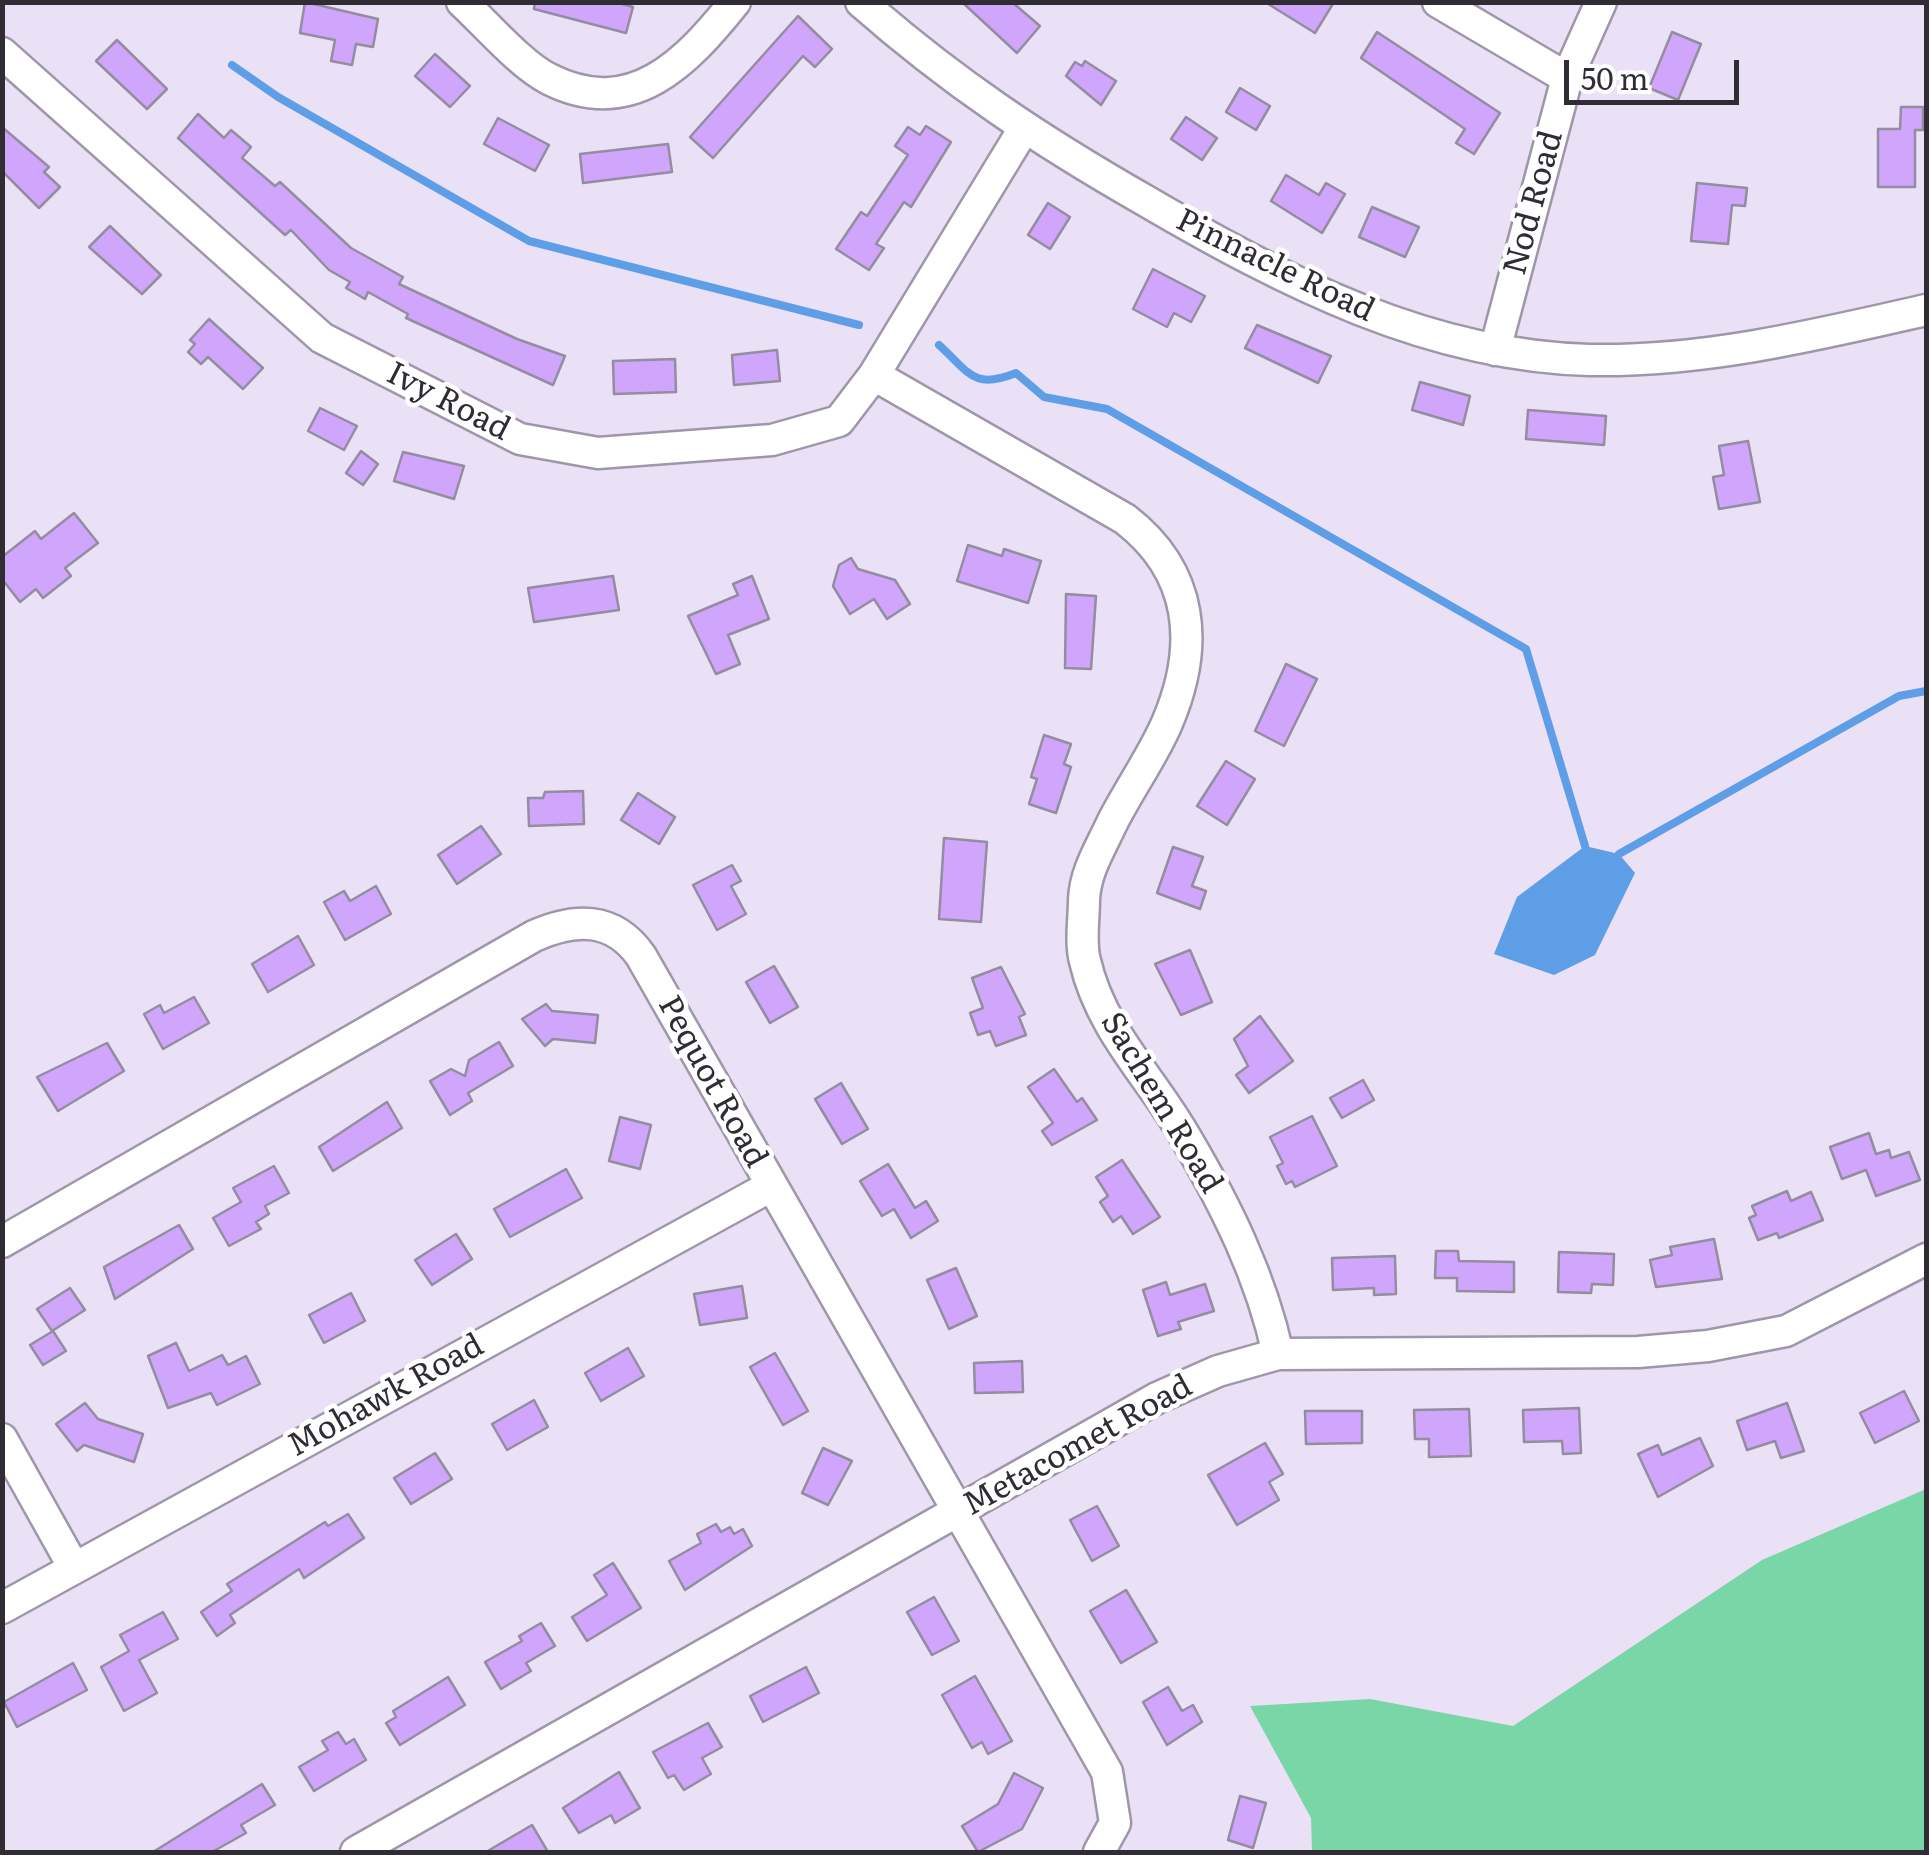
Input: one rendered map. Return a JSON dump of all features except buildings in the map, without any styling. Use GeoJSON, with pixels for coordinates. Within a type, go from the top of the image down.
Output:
{"type":"FeatureCollection","features":[{"type":"Feature","properties":{"kind":"street"},"geometry":{"type":"LineString","coordinates":[[462,2],[547,78],[593,93],[650,85],[694,53],[735,2]]}},
{"type":"Feature","properties":{"kind":"street","name":"Pinnacle Road"},"geometry":{"type":"LineString","coordinates":[[860,2],[914,50],[1023,130],[1292,282],[1390,322],[1495,350],[1642,360],[1762,346],[1926,310]]}},
{"type":"Feature","properties":{"kind":"street"},"geometry":{"type":"LineString","coordinates":[[1438,2],[1567,78]]}},
{"type":"Feature","properties":{"kind":"street","name":"Nod Road"},"geometry":{"type":"LineString","coordinates":[[1495,350],[1567,78],[1601,2]]}},
{"type":"Feature","properties":{"kind":"street","name":"Ivy Road"},"geometry":{"type":"LineString","coordinates":[[2,53],[322,338],[520,439],[598,453],[772,440],[839,421],[874,375],[1023,130]]}},
{"type":"Feature","properties":{"kind":"street","name":"Sachem Road"},"geometry":{"type":"LineString","coordinates":[[874,375],[1126,520],[1153,540],[1184,595],[1186,624],[1180,679],[1166,725],[1141,765],[1084,879],[1084,959],[1107,1024],[1185,1135],[1244,1246],[1278,1354]]}},
{"type":"Feature","properties":{"kind":"street","name":"Pequot Road"},"geometry":{"type":"LineString","coordinates":[[2,1242],[534,936],[576,921],[616,930],[632,943],[960,1510],[1106,1772],[1115,1823],[1098,1852]]}},
{"type":"Feature","properties":{"kind":"street","name":"Mohawk Road"},"geometry":{"type":"LineString","coordinates":[[2,1608],[770,1186]]}},
{"type":"Feature","properties":{"kind":"street","name":"Metacomet Road"},"geometry":{"type":"LineString","coordinates":[[356,1852],[1157,1398],[1218,1371],[1278,1354],[1638,1352],[1708,1346],[1786,1331],[1926,1259]]}},
{"type":"Feature","properties":{"kind":"street"},"geometry":{"type":"LineString","coordinates":[[2,1438],[73,1566]]}},
{"type":"Feature","properties":{"kind":"green space"},"geometry":{"type":"Polygon","coordinates":[[[1926,1489],[1926,1852],[1312,1852],[1311,1818],[1250,1706],[1370,1699],[1513,1726],[1762,1560],[1926,1489]]]}},
{"type":"Feature","properties":{"kind":"water"},"geometry":{"type":"Polygon","coordinates":[[[1585,846],[1619,854],[1635,873],[1595,955],[1554,975],[1494,954],[1517,897],[1585,846]]]}},
{"type":"Feature","properties":{"kind":"waterway"},"geometry":{"type":"LineString","coordinates":[[232,65],[278,97],[529,241],[859,325]]}},
{"type":"Feature","properties":{"kind":"waterway"},"geometry":{"type":"LineString","coordinates":[[939,345],[973,376],[990,380],[1016,373],[1044,397],[1107,409],[1526,649],[1585,846]]}},
{"type":"Feature","properties":{"kind":"waterway"},"geometry":{"type":"LineString","coordinates":[[1619,854],[1899,696],[1926,691]]}}]}
